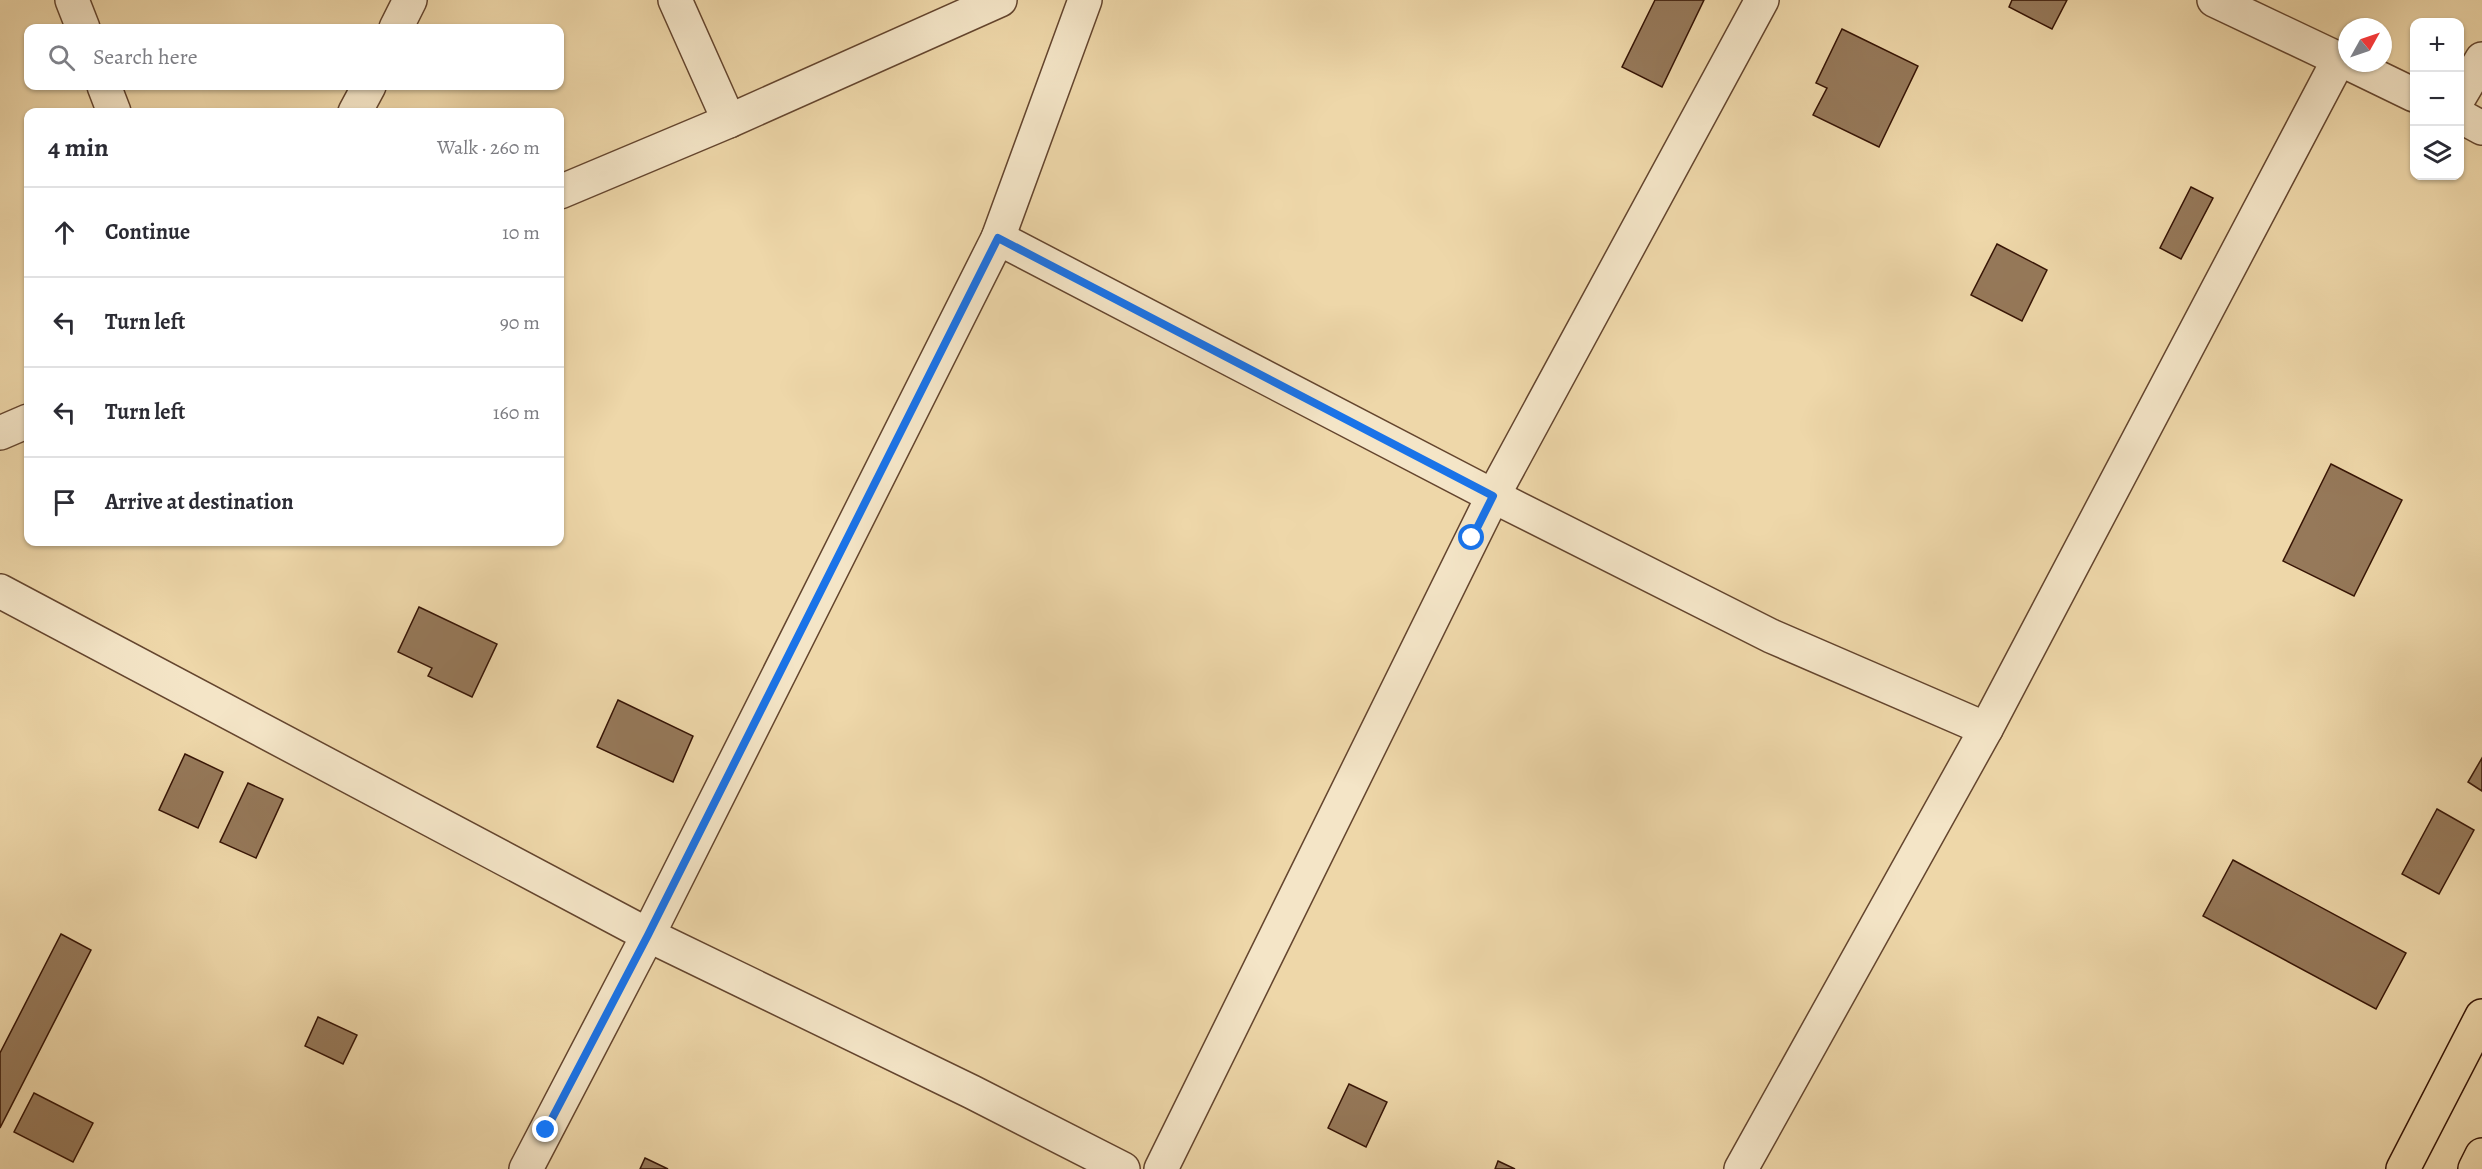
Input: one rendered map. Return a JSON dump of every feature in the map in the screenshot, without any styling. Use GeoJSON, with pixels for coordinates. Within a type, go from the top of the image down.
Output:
{"type":"FeatureCollection","features":[{"type":"Feature","properties":{"kind":"highway"},"geometry":{"type":"LineString","coordinates":[[2403,1169],[2482,1016]]}},
{"type":"Feature","properties":{"kind":"highway"},"geometry":{"type":"LineString","coordinates":[[2475,1169],[2482,1155]]}},
{"type":"Feature","properties":{"kind":"street"},"geometry":{"type":"LineString","coordinates":[[72,0],[81,24]]}},
{"type":"Feature","properties":{"kind":"street"},"geometry":{"type":"LineString","coordinates":[[398,24],[410,0]]}},
{"type":"Feature","properties":{"kind":"street"},"geometry":{"type":"LineString","coordinates":[[675,0],[729,121]]}},
{"type":"Feature","properties":{"kind":"street"},"geometry":{"type":"LineString","coordinates":[[564,190],[729,121],[1000,0]]}},
{"type":"Feature","properties":{"kind":"street"},"geometry":{"type":"LineString","coordinates":[[526,1169],[648,935],[998,238],[1085,0]]}},
{"type":"Feature","properties":{"kind":"street"},"geometry":{"type":"LineString","coordinates":[[1161,1169],[1493,496],[1762,0]]}},
{"type":"Feature","properties":{"kind":"street"},"geometry":{"type":"LineString","coordinates":[[2214,0],[2338,59]]}},
{"type":"Feature","properties":{"kind":"street"},"geometry":{"type":"LineString","coordinates":[[2464,89],[2482,59]]}},
{"type":"Feature","properties":{"kind":"street"},"geometry":{"type":"LineString","coordinates":[[1741,1169],[1986,729],[2340,72]]}},
{"type":"Feature","properties":{"kind":"street"},"geometry":{"type":"LineString","coordinates":[[2366,72],[2410,93]]}},
{"type":"Feature","properties":{"kind":"street"},"geometry":{"type":"LineString","coordinates":[[106,90],[112,108]]}},
{"type":"Feature","properties":{"kind":"street"},"geometry":{"type":"LineString","coordinates":[[357,108],[367,90]]}},
{"type":"Feature","properties":{"kind":"street"},"geometry":{"type":"LineString","coordinates":[[2464,118],[2482,128]]}},
{"type":"Feature","properties":{"kind":"street"},"geometry":{"type":"LineString","coordinates":[[998,238],[1493,496],[1771,636],[1986,729]]}},
{"type":"Feature","properties":{"kind":"street"},"geometry":{"type":"LineString","coordinates":[[0,433],[24,423]]}},
{"type":"Feature","properties":{"kind":"street"},"geometry":{"type":"LineString","coordinates":[[0,591],[648,935],[972,1092],[1123,1169]]}},
{"type":"Feature","properties":{"kind":"building"},"geometry":{"type":"Polygon","coordinates":[[[1655,0],[1704,0],[1662,87],[1622,67],[1655,0]]]}},
{"type":"Feature","properties":{"kind":"building"},"geometry":{"type":"Polygon","coordinates":[[[2012,0],[2067,0],[2052,29],[2009,7],[2012,0]]]}},
{"type":"Feature","properties":{"kind":"building"},"geometry":{"type":"Polygon","coordinates":[[[1842,29],[1918,66],[1879,147],[1813,115],[1827,88],[1816,83],[1842,29]]]}},
{"type":"Feature","properties":{"kind":"building"},"geometry":{"type":"Polygon","coordinates":[[[2191,187],[2213,198],[2181,259],[2160,248],[2191,187]]]}},
{"type":"Feature","properties":{"kind":"building"},"geometry":{"type":"Polygon","coordinates":[[[1997,244],[2047,270],[2022,321],[1971,295],[1997,244]]]}},
{"type":"Feature","properties":{"kind":"building"},"geometry":{"type":"Polygon","coordinates":[[[2331,464],[2402,500],[2354,596],[2283,561],[2331,464]]]}},
{"type":"Feature","properties":{"kind":"building"},"geometry":{"type":"Polygon","coordinates":[[[419,607],[497,644],[472,697],[428,676],[432,668],[398,652],[419,607]]]}},
{"type":"Feature","properties":{"kind":"building"},"geometry":{"type":"Polygon","coordinates":[[[618,700],[693,736],[673,782],[597,747],[618,700]]]}},
{"type":"Feature","properties":{"kind":"building"},"geometry":{"type":"Polygon","coordinates":[[[185,754],[223,772],[198,828],[159,810],[185,754]]]}},
{"type":"Feature","properties":{"kind":"building"},"geometry":{"type":"Polygon","coordinates":[[[2482,758],[2482,791],[2468,782],[2482,758]]]}},
{"type":"Feature","properties":{"kind":"building"},"geometry":{"type":"Polygon","coordinates":[[[248,783],[283,799],[256,858],[220,842],[248,783]]]}},
{"type":"Feature","properties":{"kind":"building"},"geometry":{"type":"Polygon","coordinates":[[[2437,809],[2474,830],[2439,894],[2402,874],[2437,809]]]}},
{"type":"Feature","properties":{"kind":"building"},"geometry":{"type":"Polygon","coordinates":[[[2233,860],[2406,953],[2376,1009],[2203,916],[2233,860]]]}},
{"type":"Feature","properties":{"kind":"building"},"geometry":{"type":"Polygon","coordinates":[[[61,934],[91,950],[0,1128],[0,1053],[61,934]]]}},
{"type":"Feature","properties":{"kind":"building"},"geometry":{"type":"Polygon","coordinates":[[[318,1017],[357,1035],[343,1064],[305,1046],[318,1017]]]}},
{"type":"Feature","properties":{"kind":"building"},"geometry":{"type":"Polygon","coordinates":[[[1349,1084],[1387,1102],[1366,1147],[1328,1128],[1349,1084]]]}},
{"type":"Feature","properties":{"kind":"building"},"geometry":{"type":"Polygon","coordinates":[[[34,1093],[93,1123],[73,1162],[14,1132],[34,1093]]]}},
{"type":"Feature","properties":{"kind":"building"},"geometry":{"type":"Polygon","coordinates":[[[645,1158],[668,1169],[640,1169],[645,1158]]]}},
{"type":"Feature","properties":{"kind":"building"},"geometry":{"type":"Polygon","coordinates":[[[1498,1161],[1515,1169],[1495,1169],[1498,1161]]]}},
{"type":"Feature","properties":{"kind":"route"},"geometry":{"type":"LineString","coordinates":[[546,1130],[648,935],[998,238],[1493,496],[1472,538]]}}]}
